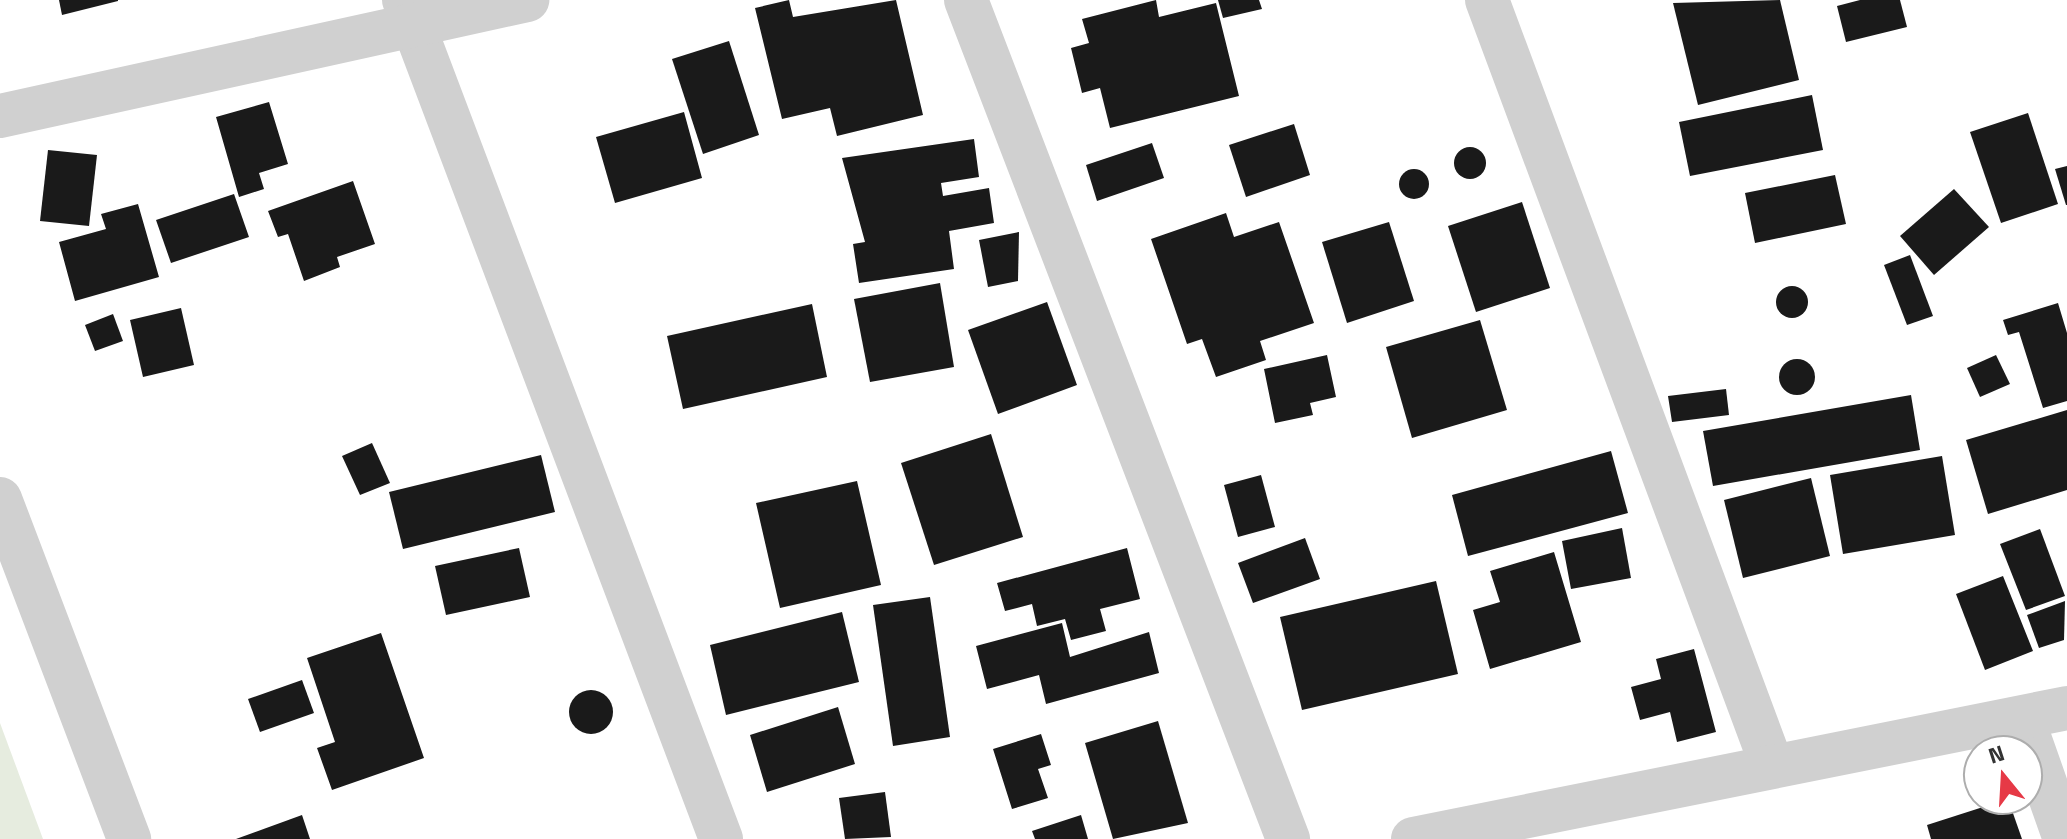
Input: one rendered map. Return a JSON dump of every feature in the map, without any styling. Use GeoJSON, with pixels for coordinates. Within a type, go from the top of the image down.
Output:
{"type":"FeatureCollection","features":[{"type":"Feature","properties":{"kind":"street"},"geometry":{"type":"LineString","coordinates":[[0,116],[409,14],[527,0]]}},
{"type":"Feature","properties":{"kind":"street"},"geometry":{"type":"LineString","coordinates":[[966,0],[1288,839]]}},
{"type":"Feature","properties":{"kind":"street"},"geometry":{"type":"LineString","coordinates":[[1487,0],[1772,766]]}},
{"type":"Feature","properties":{"kind":"street"},"geometry":{"type":"LineString","coordinates":[[409,14],[721,839]]}},
{"type":"Feature","properties":{"kind":"street"},"geometry":{"type":"LineString","coordinates":[[0,499],[129,839]]}},
{"type":"Feature","properties":{"kind":"street"},"geometry":{"type":"LineString","coordinates":[[1413,839],[1772,766],[2023,720],[2067,708]]}},
{"type":"Feature","properties":{"kind":"street"},"geometry":{"type":"LineString","coordinates":[[2023,720],[2065,839]]}},
{"type":"Feature","properties":{"kind":"shaded area"},"geometry":{"type":"Polygon","coordinates":[[[0,723],[43,839],[0,839],[0,723]]]}},
{"type":"Feature","properties":{"kind":"building"},"geometry":{"type":"Polygon","coordinates":[[[59,0],[118,0],[118,1],[62,15],[59,0]]]}},
{"type":"Feature","properties":{"kind":"building"},"geometry":{"type":"Polygon","coordinates":[[[789,0],[793,17],[896,0],[923,115],[837,136],[830,108],[782,119],[755,8],[789,0]]]}},
{"type":"Feature","properties":{"kind":"building"},"geometry":{"type":"Polygon","coordinates":[[[1156,0],[1159,17],[1216,3],[1239,96],[1110,128],[1100,88],[1082,93],[1071,48],[1089,43],[1082,19],[1156,0]]]}},
{"type":"Feature","properties":{"kind":"building"},"geometry":{"type":"Polygon","coordinates":[[[1218,0],[1259,0],[1262,9],[1223,18],[1218,0]]]}},
{"type":"Feature","properties":{"kind":"building"},"geometry":{"type":"Polygon","coordinates":[[[1780,0],[1799,80],[1698,105],[1673,3],[1780,0]]]}},
{"type":"Feature","properties":{"kind":"building"},"geometry":{"type":"Polygon","coordinates":[[[1860,0],[1900,0],[1907,27],[1846,42],[1837,6],[1860,0]]]}},
{"type":"Feature","properties":{"kind":"building"},"geometry":{"type":"Polygon","coordinates":[[[729,41],[759,135],[703,154],[672,59],[729,41]]]}},
{"type":"Feature","properties":{"kind":"building"},"geometry":{"type":"Polygon","coordinates":[[[1812,95],[1823,150],[1690,176],[1679,122],[1812,95]]]}},
{"type":"Feature","properties":{"kind":"building"},"geometry":{"type":"Polygon","coordinates":[[[269,102],[288,164],[259,173],[264,189],[239,197],[216,117],[269,102]]]}},
{"type":"Feature","properties":{"kind":"building"},"geometry":{"type":"Polygon","coordinates":[[[684,112],[702,178],[615,203],[596,137],[684,112]]]}},
{"type":"Feature","properties":{"kind":"building"},"geometry":{"type":"Polygon","coordinates":[[[2028,113],[2058,204],[2001,223],[1970,132],[2028,113]]]}},
{"type":"Feature","properties":{"kind":"building"},"geometry":{"type":"Polygon","coordinates":[[[1294,124],[1310,175],[1246,197],[1229,145],[1294,124]]]}},
{"type":"Feature","properties":{"kind":"building"},"geometry":{"type":"Polygon","coordinates":[[[974,139],[979,177],[941,183],[943,196],[989,188],[994,223],[949,231],[954,269],[859,283],[853,244],[865,242],[842,158],[974,139]]]}},
{"type":"Feature","properties":{"kind":"building"},"geometry":{"type":"Polygon","coordinates":[[[1152,143],[1164,178],[1097,201],[1086,165],[1152,143]]]}},
{"type":"Feature","properties":{"kind":"building"},"geometry":{"type":"Polygon","coordinates":[[[1470,147],[1481,152],[1486,163],[1481,174],[1470,179],[1459,174],[1454,163],[1459,152],[1470,147]]]}},
{"type":"Feature","properties":{"kind":"building"},"geometry":{"type":"Polygon","coordinates":[[[48,150],[97,155],[89,226],[40,221],[48,150]]]}},
{"type":"Feature","properties":{"kind":"building"},"geometry":{"type":"Polygon","coordinates":[[[2067,166],[2067,205],[2066,205],[2055,169],[2067,166]]]}},
{"type":"Feature","properties":{"kind":"building"},"geometry":{"type":"Polygon","coordinates":[[[1414,169],[1424,174],[1429,184],[1424,194],[1414,199],[1404,194],[1399,184],[1404,174],[1414,169]]]}},
{"type":"Feature","properties":{"kind":"building"},"geometry":{"type":"Polygon","coordinates":[[[1835,175],[1846,224],[1755,243],[1745,193],[1835,175]]]}},
{"type":"Feature","properties":{"kind":"building"},"geometry":{"type":"Polygon","coordinates":[[[353,181],[375,244],[337,257],[340,267],[304,281],[288,234],[278,237],[268,211],[353,181]]]}},
{"type":"Feature","properties":{"kind":"building"},"geometry":{"type":"Polygon","coordinates":[[[1954,189],[1989,227],[1934,275],[1900,236],[1954,189]]]}},
{"type":"Feature","properties":{"kind":"building"},"geometry":{"type":"Polygon","coordinates":[[[234,194],[249,237],[171,263],[156,220],[234,194]]]}},
{"type":"Feature","properties":{"kind":"building"},"geometry":{"type":"Polygon","coordinates":[[[1522,202],[1550,288],[1476,312],[1448,226],[1522,202]]]}},
{"type":"Feature","properties":{"kind":"building"},"geometry":{"type":"Polygon","coordinates":[[[138,204],[159,277],[75,301],[59,242],[106,229],[101,214],[138,204]]]}},
{"type":"Feature","properties":{"kind":"building"},"geometry":{"type":"Polygon","coordinates":[[[1226,213],[1234,237],[1279,222],[1314,323],[1260,341],[1266,360],[1216,377],[1202,339],[1187,344],[1151,239],[1226,213]]]}},
{"type":"Feature","properties":{"kind":"building"},"geometry":{"type":"Polygon","coordinates":[[[1389,222],[1414,301],[1347,323],[1322,242],[1389,222]]]}},
{"type":"Feature","properties":{"kind":"building"},"geometry":{"type":"Polygon","coordinates":[[[1019,232],[1018,281],[988,287],[979,240],[1019,232]]]}},
{"type":"Feature","properties":{"kind":"building"},"geometry":{"type":"Polygon","coordinates":[[[1910,255],[1933,316],[1907,325],[1884,265],[1910,255]]]}},
{"type":"Feature","properties":{"kind":"building"},"geometry":{"type":"Polygon","coordinates":[[[940,283],[954,367],[870,382],[854,299],[940,283]]]}},
{"type":"Feature","properties":{"kind":"building"},"geometry":{"type":"Polygon","coordinates":[[[1792,286],[1804,290],[1808,302],[1804,314],[1792,318],[1780,314],[1776,302],[1780,290],[1792,286]]]}},
{"type":"Feature","properties":{"kind":"building"},"geometry":{"type":"Polygon","coordinates":[[[1047,302],[1077,385],[998,414],[968,330],[1047,302]]]}},
{"type":"Feature","properties":{"kind":"building"},"geometry":{"type":"Polygon","coordinates":[[[2058,303],[2067,333],[2067,401],[2043,408],[2019,332],[2008,335],[2003,320],[2058,303]]]}},
{"type":"Feature","properties":{"kind":"building"},"geometry":{"type":"Polygon","coordinates":[[[812,304],[827,377],[683,409],[667,336],[812,304]]]}},
{"type":"Feature","properties":{"kind":"building"},"geometry":{"type":"Polygon","coordinates":[[[181,308],[194,365],[143,377],[130,320],[181,308]]]}},
{"type":"Feature","properties":{"kind":"building"},"geometry":{"type":"Polygon","coordinates":[[[113,314],[123,341],[95,351],[85,325],[113,314]]]}},
{"type":"Feature","properties":{"kind":"building"},"geometry":{"type":"Polygon","coordinates":[[[1480,320],[1507,410],[1412,438],[1386,347],[1480,320]]]}},
{"type":"Feature","properties":{"kind":"building"},"geometry":{"type":"Polygon","coordinates":[[[1327,355],[1336,397],[1310,403],[1313,415],[1275,423],[1264,369],[1327,355]]]}},
{"type":"Feature","properties":{"kind":"building"},"geometry":{"type":"Polygon","coordinates":[[[1996,355],[2010,384],[1980,397],[1967,368],[1996,355]]]}},
{"type":"Feature","properties":{"kind":"building"},"geometry":{"type":"Polygon","coordinates":[[[1797,359],[1809,365],[1815,377],[1809,389],[1797,395],[1785,389],[1779,377],[1785,365],[1797,359]]]}},
{"type":"Feature","properties":{"kind":"building"},"geometry":{"type":"Polygon","coordinates":[[[1726,389],[1729,415],[1672,422],[1668,396],[1726,389]]]}},
{"type":"Feature","properties":{"kind":"building"},"geometry":{"type":"Polygon","coordinates":[[[1911,395],[1920,450],[1713,486],[1703,431],[1911,395]]]}},
{"type":"Feature","properties":{"kind":"building"},"geometry":{"type":"Polygon","coordinates":[[[2067,410],[2067,490],[1988,514],[1966,440],[2067,410]]]}},
{"type":"Feature","properties":{"kind":"building"},"geometry":{"type":"Polygon","coordinates":[[[991,434],[1023,537],[934,565],[901,463],[991,434]]]}},
{"type":"Feature","properties":{"kind":"building"},"geometry":{"type":"Polygon","coordinates":[[[372,443],[390,483],[360,495],[342,456],[372,443]]]}},
{"type":"Feature","properties":{"kind":"building"},"geometry":{"type":"Polygon","coordinates":[[[1611,451],[1628,513],[1468,556],[1452,495],[1611,451]]]}},
{"type":"Feature","properties":{"kind":"building"},"geometry":{"type":"Polygon","coordinates":[[[541,455],[555,512],[403,549],[389,492],[541,455]]]}},
{"type":"Feature","properties":{"kind":"building"},"geometry":{"type":"Polygon","coordinates":[[[1942,456],[1955,535],[1843,554],[1830,475],[1942,456]]]}},
{"type":"Feature","properties":{"kind":"building"},"geometry":{"type":"Polygon","coordinates":[[[1261,475],[1275,527],[1238,537],[1224,485],[1261,475]]]}},
{"type":"Feature","properties":{"kind":"building"},"geometry":{"type":"Polygon","coordinates":[[[1811,478],[1830,556],[1743,578],[1724,500],[1811,478]]]}},
{"type":"Feature","properties":{"kind":"building"},"geometry":{"type":"Polygon","coordinates":[[[857,481],[881,585],[780,608],[756,503],[857,481]]]}},
{"type":"Feature","properties":{"kind":"building"},"geometry":{"type":"Polygon","coordinates":[[[1622,528],[1631,578],[1571,589],[1562,541],[1622,528]]]}},
{"type":"Feature","properties":{"kind":"building"},"geometry":{"type":"Polygon","coordinates":[[[2040,529],[2065,596],[2026,610],[2000,544],[2040,529]]]}},
{"type":"Feature","properties":{"kind":"building"},"geometry":{"type":"Polygon","coordinates":[[[1305,538],[1320,579],[1253,603],[1238,563],[1305,538]]]}},
{"type":"Feature","properties":{"kind":"building"},"geometry":{"type":"Polygon","coordinates":[[[519,548],[530,597],[446,615],[435,566],[519,548]]]}},
{"type":"Feature","properties":{"kind":"building"},"geometry":{"type":"Polygon","coordinates":[[[1127,548],[1140,599],[1100,609],[1106,631],[1071,640],[1065,619],[1037,626],[1032,604],[1005,611],[997,583],[1127,548]]]}},
{"type":"Feature","properties":{"kind":"building"},"geometry":{"type":"Polygon","coordinates":[[[1554,552],[1581,642],[1490,669],[1473,610],[1500,602],[1490,571],[1554,552]]]}},
{"type":"Feature","properties":{"kind":"building"},"geometry":{"type":"Polygon","coordinates":[[[2003,576],[2033,651],[1985,670],[1956,594],[2003,576]]]}},
{"type":"Feature","properties":{"kind":"building"},"geometry":{"type":"Polygon","coordinates":[[[1436,581],[1458,674],[1302,710],[1280,617],[1436,581]]]}},
{"type":"Feature","properties":{"kind":"building"},"geometry":{"type":"Polygon","coordinates":[[[930,597],[950,737],[893,746],[873,605],[930,597]]]}},
{"type":"Feature","properties":{"kind":"building"},"geometry":{"type":"Polygon","coordinates":[[[2065,601],[2064,640],[2039,648],[2027,615],[2065,601]]]}},
{"type":"Feature","properties":{"kind":"building"},"geometry":{"type":"Polygon","coordinates":[[[842,612],[859,682],[726,715],[710,645],[842,612]]]}},
{"type":"Feature","properties":{"kind":"building"},"geometry":{"type":"Polygon","coordinates":[[[1062,623],[1070,657],[1149,632],[1159,673],[1046,704],[1039,675],[987,689],[976,646],[1062,623]]]}},
{"type":"Feature","properties":{"kind":"building"},"geometry":{"type":"Polygon","coordinates":[[[381,633],[424,758],[332,790],[317,748],[335,742],[307,658],[381,633]]]}},
{"type":"Feature","properties":{"kind":"building"},"geometry":{"type":"Polygon","coordinates":[[[1694,649],[1716,732],[1677,742],[1670,712],[1640,720],[1631,687],[1661,679],[1656,659],[1694,649]]]}},
{"type":"Feature","properties":{"kind":"building"},"geometry":{"type":"Polygon","coordinates":[[[302,680],[314,713],[260,732],[248,699],[302,680]]]}},
{"type":"Feature","properties":{"kind":"building"},"geometry":{"type":"Polygon","coordinates":[[[591,690],[607,696],[613,712],[607,728],[591,734],[575,728],[569,712],[575,696],[591,690]]]}},
{"type":"Feature","properties":{"kind":"building"},"geometry":{"type":"Polygon","coordinates":[[[838,707],[855,764],[767,792],[750,735],[838,707]]]}},
{"type":"Feature","properties":{"kind":"building"},"geometry":{"type":"Polygon","coordinates":[[[1158,721],[1188,823],[1113,839],[1085,743],[1158,721]]]}},
{"type":"Feature","properties":{"kind":"building"},"geometry":{"type":"Polygon","coordinates":[[[1041,734],[1051,765],[1038,769],[1048,798],[1012,809],[993,749],[1041,734]]]}},
{"type":"Feature","properties":{"kind":"building"},"geometry":{"type":"Polygon","coordinates":[[[885,792],[891,837],[845,839],[839,798],[885,792]]]}},
{"type":"Feature","properties":{"kind":"building"},"geometry":{"type":"Polygon","coordinates":[[[1963,813],[2014,815],[2022,839],[1931,839],[1927,825],[1963,813]]]}},
{"type":"Feature","properties":{"kind":"building"},"geometry":{"type":"Polygon","coordinates":[[[302,815],[310,839],[236,839],[302,815]]]}},
{"type":"Feature","properties":{"kind":"building"},"geometry":{"type":"Polygon","coordinates":[[[1081,815],[1088,839],[1035,839],[1032,831],[1081,815]]]}}]}
